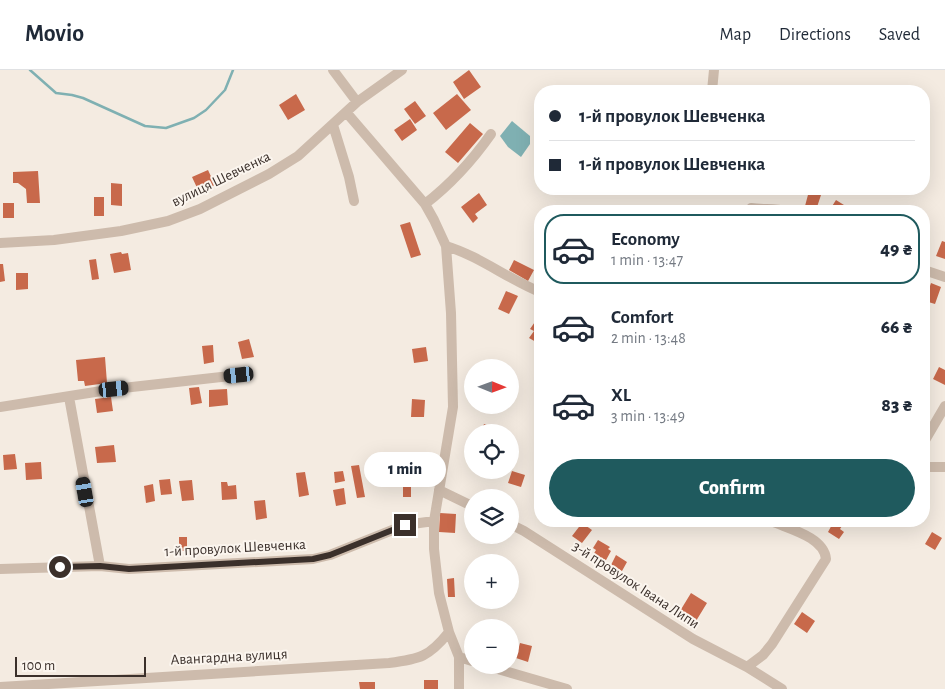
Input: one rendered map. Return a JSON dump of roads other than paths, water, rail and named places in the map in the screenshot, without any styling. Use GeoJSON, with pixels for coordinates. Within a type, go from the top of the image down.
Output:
{"type":"FeatureCollection","features":[{"type":"Feature","properties":{"kind":"street"},"geometry":{"type":"LineString","coordinates":[[332,70],[357,102]]}},
{"type":"Feature","properties":{"kind":"street","name":"вулиця Шевченка"},"geometry":{"type":"LineString","coordinates":[[0,243],[95,236],[150,225],[184,215],[226,197],[286,164],[305,150],[357,102],[402,70]]}},
{"type":"Feature","properties":{"kind":"street"},"geometry":{"type":"LineString","coordinates":[[713,85],[714,70]]}},
{"type":"Feature","properties":{"kind":"street"},"geometry":{"type":"LineString","coordinates":[[346,112],[425,204],[446,246],[452,341],[453,407],[434,520],[436,574],[449,632],[459,657],[459,689]]}},
{"type":"Feature","properties":{"kind":"street"},"geometry":{"type":"LineString","coordinates":[[333,125],[349,177],[354,201]]}},
{"type":"Feature","properties":{"kind":"street"},"geometry":{"type":"LineString","coordinates":[[425,204],[444,190],[476,157],[491,134]]}},
{"type":"Feature","properties":{"kind":"street"},"geometry":{"type":"LineString","coordinates":[[446,246],[462,251],[519,284],[534,290]]}},
{"type":"Feature","properties":{"kind":"street"},"geometry":{"type":"LineString","coordinates":[[930,272],[945,276]]}},
{"type":"Feature","properties":{"kind":"street"},"geometry":{"type":"LineString","coordinates":[[0,407],[114,389],[239,375]]}},
{"type":"Feature","properties":{"kind":"street"},"geometry":{"type":"LineString","coordinates":[[69,397],[100,566]]}},
{"type":"Feature","properties":{"kind":"street"},"geometry":{"type":"LineString","coordinates":[[930,432],[945,406]]}},
{"type":"Feature","properties":{"kind":"street"},"geometry":{"type":"LineString","coordinates":[[930,466],[945,467]]}},
{"type":"Feature","properties":{"kind":"street"},"geometry":{"type":"LineString","coordinates":[[439,490],[464,502]]}},
{"type":"Feature","properties":{"kind":"street","name":"1-й провулок Шевченка"},"geometry":{"type":"LineString","coordinates":[[0,569],[100,566],[129,569],[313,559],[330,555],[405,525],[434,520]]}},
{"type":"Feature","properties":{"kind":"street"},"geometry":{"type":"LineString","coordinates":[[747,667],[757,661],[772,644],[826,558],[825,552],[817,543],[784,527]]}},
{"type":"Feature","properties":{"kind":"street","name":"3-й провулок Івана Липи"},"geometry":{"type":"LineString","coordinates":[[519,528],[693,640],[747,667],[782,689]]}},
{"type":"Feature","properties":{"kind":"street","name":"Авангардна вулиця"},"geometry":{"type":"LineString","coordinates":[[0,687],[389,663],[430,654],[449,632]]}},
{"type":"Feature","properties":{"kind":"street"},"geometry":{"type":"LineString","coordinates":[[459,657],[464,659]]}},
{"type":"Feature","properties":{"kind":"street"},"geometry":{"type":"LineString","coordinates":[[515,674],[567,689]]}},
{"type":"Feature","properties":{"kind":"water"},"geometry":{"type":"Polygon","coordinates":[[[512,121],[530,136],[530,144],[521,157],[508,147],[500,136],[512,121]]]}},
{"type":"Feature","properties":{"kind":"waterway"},"geometry":{"type":"LineString","coordinates":[[30,70],[56,93],[83,98],[145,126],[166,128],[194,118],[206,110],[225,90],[233,70]]}}]}
